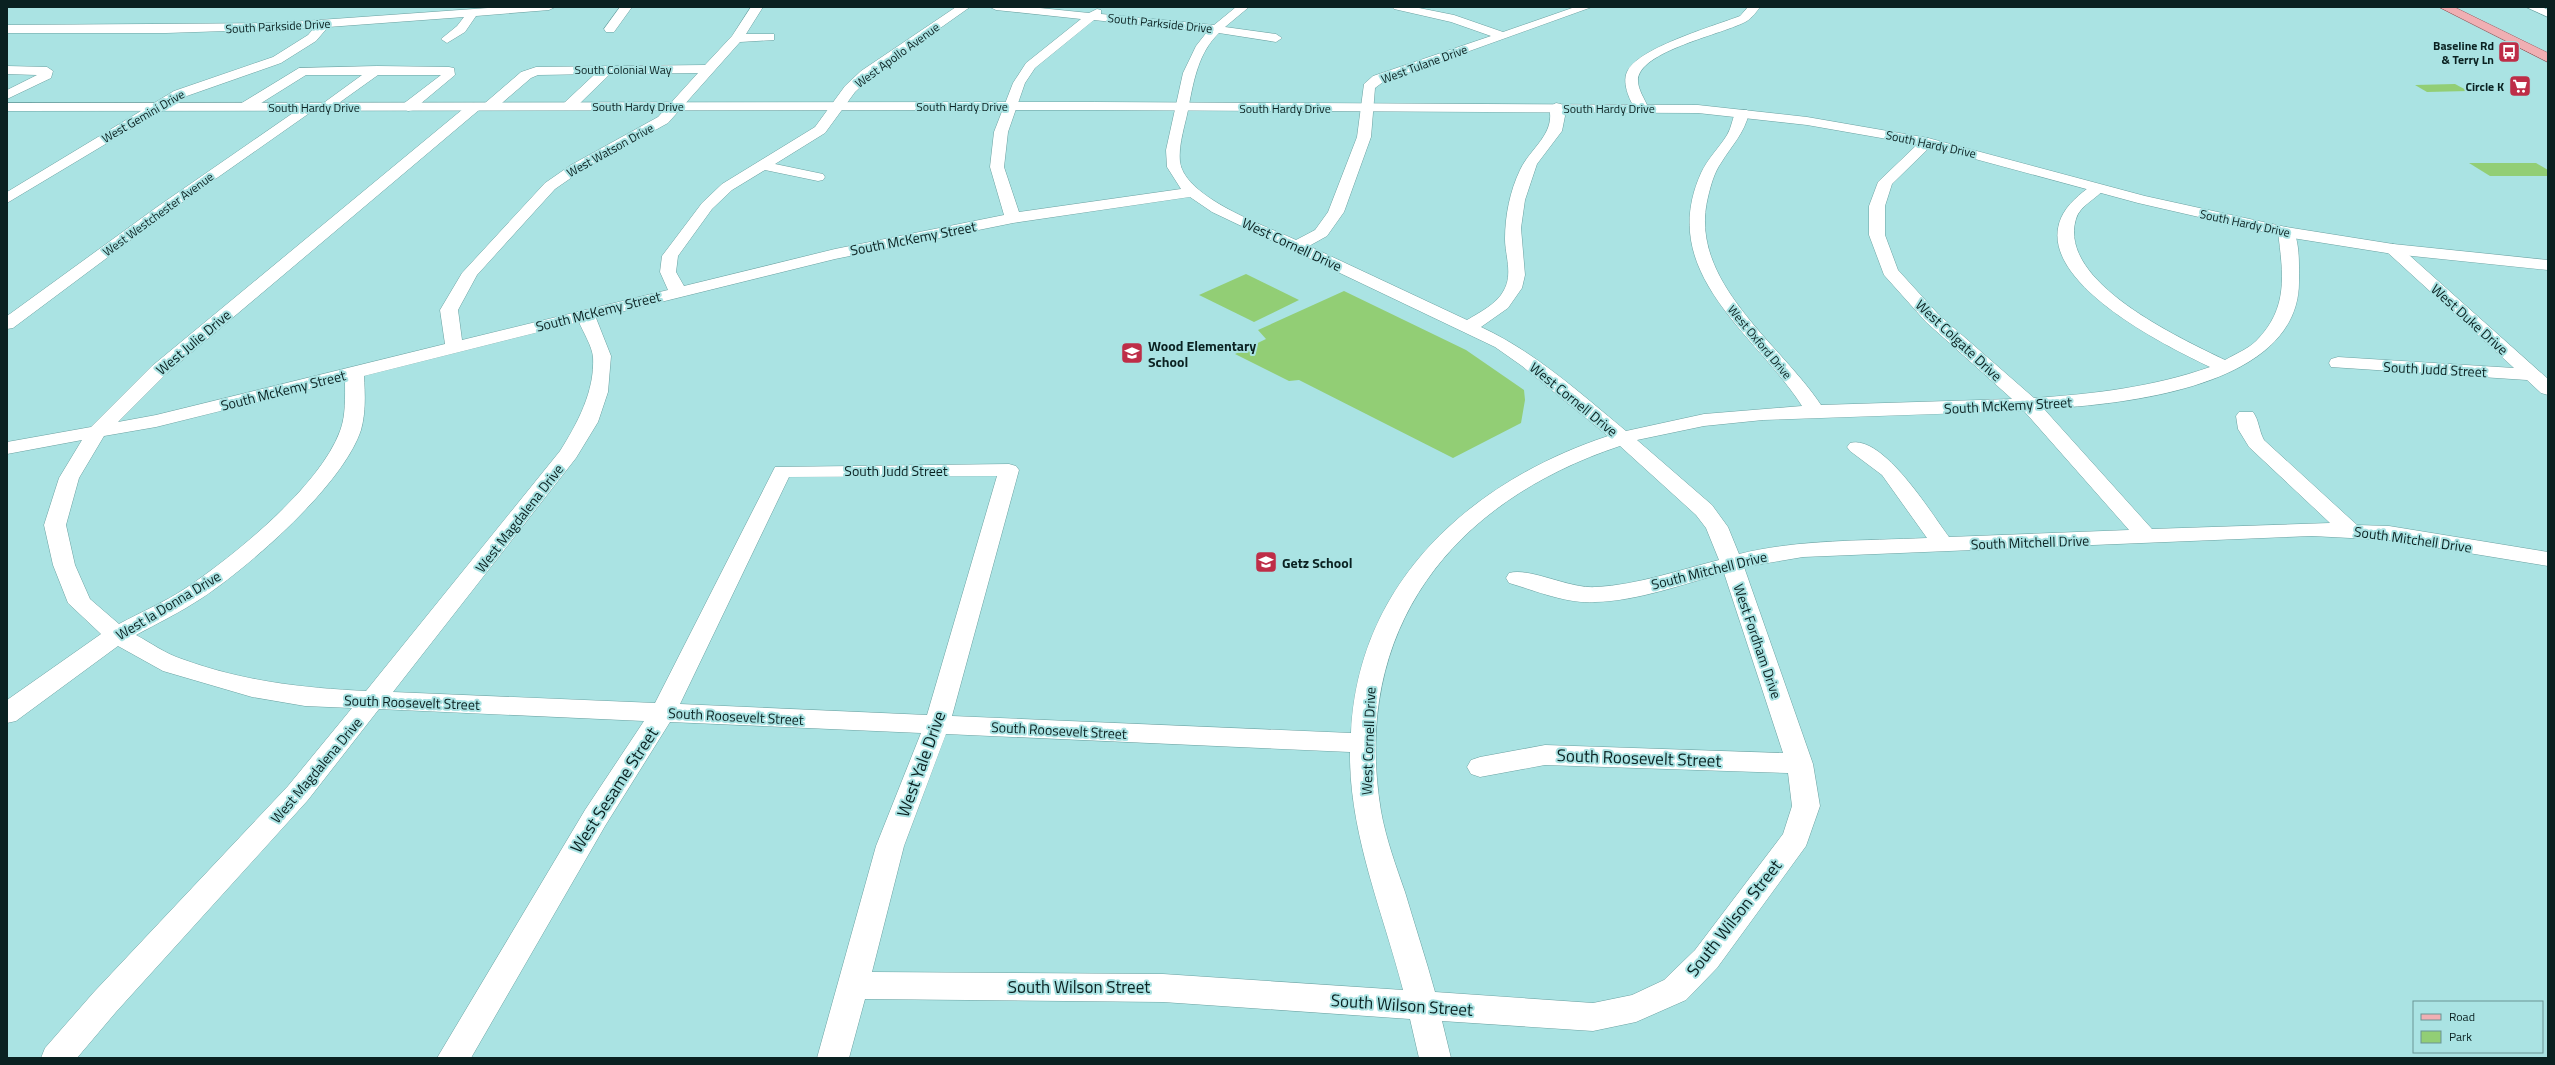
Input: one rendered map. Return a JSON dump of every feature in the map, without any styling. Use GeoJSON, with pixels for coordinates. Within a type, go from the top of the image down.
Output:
{"type":"FeatureCollection","features":[{"type":"Feature","properties":{"kind":"main road"},"geometry":{"type":"LineString","coordinates":[[2445,7],[2548,58]]}},
{"type":"Feature","properties":{"kind":"street","name":"South Parkside Drive"},"geometry":{"type":"LineString","coordinates":[[7,29],[220,29],[549,7]]}},
{"type":"Feature","properties":{"kind":"street"},"geometry":{"type":"LineString","coordinates":[[610,29],[617,23],[626,7]]}},
{"type":"Feature","properties":{"kind":"street","name":"West Watson Drive"},"geometry":{"type":"LineString","coordinates":[[454,346],[449,310],[470,273],[550,186],[576,168],[644,133],[663,120],[711,69],[737,38],[757,7]]}},
{"type":"Feature","properties":{"kind":"street","name":"West Apollo Avenue"},"geometry":{"type":"LineString","coordinates":[[678,292],[668,272],[670,256],[707,206],[727,187],[820,130],[850,89],[866,74],[964,7]]}},
{"type":"Feature","properties":{"kind":"street","name":"South Parkside Drive"},"geometry":{"type":"LineString","coordinates":[[996,7],[1215,29],[1276,38]]}},
{"type":"Feature","properties":{"kind":"street"},"geometry":{"type":"LineString","coordinates":[[1013,218],[998,166],[1001,132],[1019,83],[1030,66],[1102,7]]}},
{"type":"Feature","properties":{"kind":"street","name":"West Cornell Drive"},"geometry":{"type":"LineString","coordinates":[[1243,7],[1215,29],[1195,56],[1187,77],[1172,155],[1176,172],[1192,192],[1217,209],[1469,326],[1501,343],[1529,362],[1624,439]]}},
{"type":"Feature","properties":{"kind":"street"},"geometry":{"type":"LineString","coordinates":[[1398,7],[1454,19],[1504,36]]}},
{"type":"Feature","properties":{"kind":"street","name":"West Tulane Drive"},"geometry":{"type":"LineString","coordinates":[[1297,246],[1321,233],[1336,212],[1364,137],[1369,87],[1378,79],[1586,7]]}},
{"type":"Feature","properties":{"kind":"street"},"geometry":{"type":"LineString","coordinates":[[1641,108],[1631,82],[1633,71],[1639,63],[1659,51],[1744,18],[1754,7]]}},
{"type":"Feature","properties":{"kind":"street"},"geometry":{"type":"LineString","coordinates":[[2532,7],[2548,14]]}},
{"type":"Feature","properties":{"kind":"street"},"geometry":{"type":"LineString","coordinates":[[447,39],[461,29],[474,12]]}},
{"type":"Feature","properties":{"kind":"street","name":"West Gemini Drive"},"geometry":{"type":"LineString","coordinates":[[7,198],[155,107],[195,88],[277,60],[312,38],[325,23]]}},
{"type":"Feature","properties":{"kind":"street"},"geometry":{"type":"LineString","coordinates":[[737,38],[770,37]]}},
{"type":"Feature","properties":{"kind":"street","name":"South Colonial Way"},"geometry":{"type":"LineString","coordinates":[[536,71],[711,69]]}},
{"type":"Feature","properties":{"kind":"street"},"geometry":{"type":"LineString","coordinates":[[7,70],[47,72],[46,75],[7,95]]}},
{"type":"Feature","properties":{"kind":"street","name":"West Westchester Avenue"},"geometry":{"type":"LineString","coordinates":[[7,324],[162,210],[377,70]]}},
{"type":"Feature","properties":{"kind":"street"},"geometry":{"type":"LineString","coordinates":[[569,106],[608,70]]}},
{"type":"Feature","properties":{"kind":"street"},"geometry":{"type":"LineString","coordinates":[[245,107],[294,75],[304,71],[449,71],[450,75],[408,107]]}},
{"type":"Feature","properties":{"kind":"street","name":"West Julie Drive"},"geometry":{"type":"LineString","coordinates":[[118,635],[80,603],[64,565],[55,525],[69,478],[97,432],[159,370],[482,107],[526,75],[536,71]]}},
{"type":"Feature","properties":{"kind":"street","name":"South Hardy Drive"},"geometry":{"type":"LineString","coordinates":[[7,107],[1556,107],[1641,108],[1742,113],[1840,125],[1928,142],[2174,208],[2286,232],[2393,249],[2548,264]]}},
{"type":"Feature","properties":{"kind":"street"},"geometry":{"type":"LineString","coordinates":[[1469,326],[1497,308],[1511,294],[1517,282],[1513,239],[1519,189],[1531,163],[1556,130],[1560,119],[1556,107]]}},
{"type":"Feature","properties":{"kind":"street","name":"West Oxford Drive"},"geometry":{"type":"LineString","coordinates":[[1742,113],[1738,131],[1713,164],[1704,184],[1698,221],[1700,242],[1706,266],[1737,319],[1798,386],[1816,413]]}},
{"type":"Feature","properties":{"kind":"street","name":"West Colgate Drive"},"geometry":{"type":"LineString","coordinates":[[1928,142],[1885,182],[1877,206],[1877,235],[1890,271],[1932,318],[2029,404],[2147,537]]}},
{"type":"Feature","properties":{"kind":"street"},"geometry":{"type":"LineString","coordinates":[[761,165],[818,177]]}},
{"type":"Feature","properties":{"kind":"street"},"geometry":{"type":"LineString","coordinates":[[2097,188],[2077,206],[2068,220],[2066,238],[2070,254],[2080,271],[2096,290],[2128,315],[2172,342],[2226,368]]}},
{"type":"Feature","properties":{"kind":"street","name":"South McKemy Street"},"geometry":{"type":"LineString","coordinates":[[7,448],[156,421],[454,346],[835,254],[1013,218],[1192,192]]}},
{"type":"Feature","properties":{"kind":"street","name":"South McKemy Street"},"geometry":{"type":"LineString","coordinates":[[1624,439],[1700,421],[1756,415],[2092,400],[2140,394],[2180,384],[2226,368],[2268,340],[2285,316],[2291,294],[2286,232]]}},
{"type":"Feature","properties":{"kind":"street","name":"West Duke Drive"},"geometry":{"type":"LineString","coordinates":[[2393,249],[2548,389]]}},
{"type":"Feature","properties":{"kind":"street","name":"West Magdalena Drive"},"geometry":{"type":"LineString","coordinates":[[57,1058],[104,1002],[298,793],[374,700],[569,454],[588,422],[598,392],[602,356],[585,314]]}},
{"type":"Feature","properties":{"kind":"street","name":"South Judd Street"},"geometry":{"type":"LineString","coordinates":[[2338,363],[2533,375]]}},
{"type":"Feature","properties":{"kind":"street","name":"West la Donna Drive"},"geometry":{"type":"LineString","coordinates":[[7,714],[38,690],[118,635],[193,593],[237,562],[301,500],[333,463],[348,436],[356,406],[354,372]]}},
{"type":"Feature","properties":{"kind":"street"},"geometry":{"type":"LineString","coordinates":[[2246,416],[2248,429],[2256,443],[2351,531]]}},
{"type":"Feature","properties":{"kind":"street","name":"West Cornell Drive"},"geometry":{"type":"LineString","coordinates":[[1435,1058],[1425,1006],[1381,862],[1366,800],[1365,744],[1369,686],[1380,644],[1417,577],[1440,546],[1471,516],[1510,489],[1544,469],[1624,439]]}},
{"type":"Feature","properties":{"kind":"street","name":"West Fordham Drive"},"geometry":{"type":"LineString","coordinates":[[1624,439],[1704,510],[1717,527],[1732,563],[1800,764]]}},
{"type":"Feature","properties":{"kind":"street"},"geometry":{"type":"LineString","coordinates":[[1857,447],[1889,471],[1943,545]]}},
{"type":"Feature","properties":{"kind":"street","name":"South Judd Street"},"geometry":{"type":"LineString","coordinates":[[782,470],[1009,470]]}},
{"type":"Feature","properties":{"kind":"street","name":"West Sesame Street"},"geometry":{"type":"LineString","coordinates":[[453,1058],[595,818],[663,713],[782,470]]}},
{"type":"Feature","properties":{"kind":"street","name":"West Yale Drive"},"geometry":{"type":"LineString","coordinates":[[834,1058],[890,846],[937,724],[1009,470]]}},
{"type":"Feature","properties":{"kind":"street","name":"South Mitchell Drive"},"geometry":{"type":"LineString","coordinates":[[1517,578],[1562,590],[1595,595],[1638,588],[1764,555],[1803,550],[2312,529],[2390,533],[2548,559]]}},
{"type":"Feature","properties":{"kind":"street","name":"South Roosevelt Street"},"geometry":{"type":"LineString","coordinates":[[118,635],[172,665],[252,688],[305,697],[1365,744]]}},
{"type":"Feature","properties":{"kind":"street","name":"South Roosevelt Street"},"geometry":{"type":"LineString","coordinates":[[1480,767],[1545,755],[1800,764]]}},
{"type":"Feature","properties":{"kind":"street","name":"South Wilson Street"},"geometry":{"type":"LineString","coordinates":[[854,985],[1163,988],[1593,1017],[1636,1008],[1675,990],[1706,959],[1796,838],[1806,806],[1800,764]]}},
{"type":"Feature","properties":{"kind":"green space"},"geometry":{"type":"Polygon","coordinates":[[[2455,84],[2468,91],[2427,92],[2415,85],[2455,84]]]}},
{"type":"Feature","properties":{"kind":"green space"},"geometry":{"type":"Polygon","coordinates":[[[2469,163],[2536,163],[2548,170],[2548,176],[2490,176],[2469,163]]]}},
{"type":"Feature","properties":{"kind":"green space"},"geometry":{"type":"Polygon","coordinates":[[[1246,274],[1299,300],[1254,322],[1199,295],[1246,274]]]}},
{"type":"Feature","properties":{"kind":"green space"},"geometry":{"type":"Polygon","coordinates":[[[1344,291],[1466,350],[1524,390],[1525,400],[1521,423],[1453,458],[1299,380],[1289,381],[1235,354],[1266,339],[1258,330],[1344,291]]]}},
{"type":"Feature","properties":{"kind":"place","name":"Baseline Rd & Terry Ln"},"geometry":{"type":"Point","coordinates":[2509,52]}},
{"type":"Feature","properties":{"kind":"place","name":"Circle K"},"geometry":{"type":"Point","coordinates":[2520,86]}},
{"type":"Feature","properties":{"kind":"place","name":"Wood Elementary School"},"geometry":{"type":"Point","coordinates":[1132,353]}},
{"type":"Feature","properties":{"kind":"place","name":"Getz School"},"geometry":{"type":"Point","coordinates":[1266,562]}}]}
